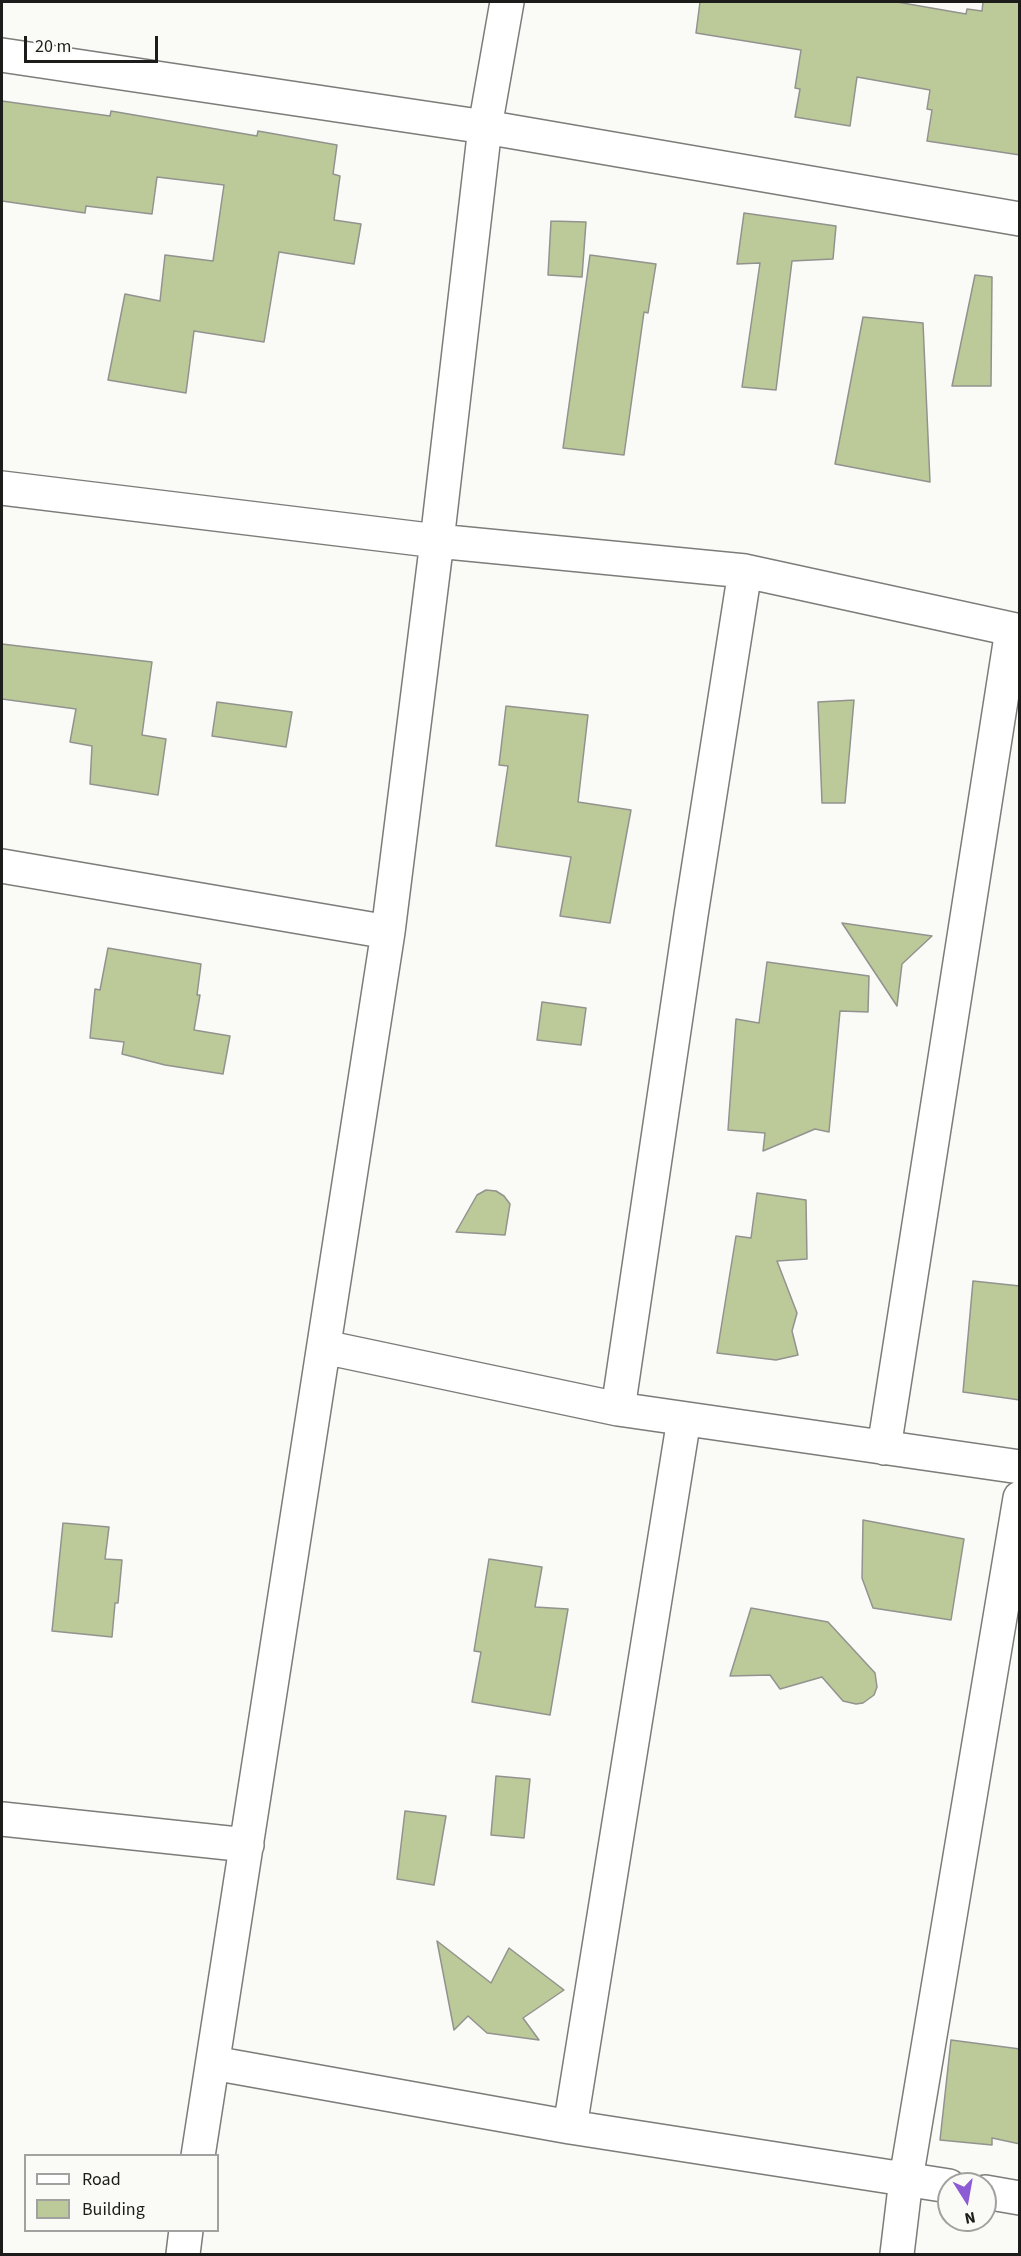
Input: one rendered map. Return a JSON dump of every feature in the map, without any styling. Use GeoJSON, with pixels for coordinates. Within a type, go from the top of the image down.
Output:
{"type":"FeatureCollection","features":[{"type":"Feature","properties":{"kind":"street"},"geometry":{"type":"LineString","coordinates":[[198,2154],[388,932],[437,541],[485,127],[507,2]]}},
{"type":"Feature","properties":{"kind":"street"},"geometry":{"type":"LineString","coordinates":[[2,55],[485,127],[1020,219]]}},
{"type":"Feature","properties":{"kind":"street"},"geometry":{"type":"LineString","coordinates":[[2,488],[437,541],[745,571],[1016,631],[884,1448]]}},
{"type":"Feature","properties":{"kind":"street"},"geometry":{"type":"LineString","coordinates":[[618,1409],[691,915],[745,571]]}},
{"type":"Feature","properties":{"kind":"street"},"geometry":{"type":"LineString","coordinates":[[2,875],[388,932]]}},
{"type":"Feature","properties":{"kind":"street"},"geometry":{"type":"LineString","coordinates":[[324,1347],[618,1409],[1020,1467]]}},
{"type":"Feature","properties":{"kind":"street"},"geometry":{"type":"LineString","coordinates":[[570,2127],[684,1419]]}},
{"type":"Feature","properties":{"kind":"street"},"geometry":{"type":"LineString","coordinates":[[897,2254],[906,2179],[1020,1498]]}},
{"type":"Feature","properties":{"kind":"street"},"geometry":{"type":"LineString","coordinates":[[2,1819],[247,1845]]}},
{"type":"Feature","properties":{"kind":"street"},"geometry":{"type":"LineString","coordinates":[[213,2063],[570,2127],[937,2184]]}},
{"type":"Feature","properties":{"kind":"street"},"geometry":{"type":"LineString","coordinates":[[997,2194],[1020,2198]]}},
{"type":"Feature","properties":{"kind":"street"},"geometry":{"type":"LineString","coordinates":[[183,2254],[186,2232]]}},
{"type":"Feature","properties":{"kind":"building"},"geometry":{"type":"Polygon","coordinates":[[[700,2],[897,2],[966,14],[967,9],[982,11],[983,2],[1020,2],[1020,155],[927,141],[932,110],[927,109],[930,90],[857,77],[850,126],[795,117],[800,89],[795,88],[801,50],[696,33],[700,2]]]}},
{"type":"Feature","properties":{"kind":"building"},"geometry":{"type":"Polygon","coordinates":[[[2,101],[110,116],[111,111],[257,136],[258,131],[337,145],[333,174],[340,176],[334,220],[361,224],[354,264],[279,252],[264,342],[194,331],[186,393],[108,380],[125,294],[160,301],[165,255],[213,261],[224,185],[157,177],[152,214],[86,206],[85,213],[2,201],[2,101]]]}},
{"type":"Feature","properties":{"kind":"building"},"geometry":{"type":"Polygon","coordinates":[[[744,213],[836,226],[833,259],[792,261],[776,390],[742,387],[760,263],[737,264],[744,213]]]}},
{"type":"Feature","properties":{"kind":"building"},"geometry":{"type":"Polygon","coordinates":[[[551,221],[586,222],[582,277],[548,275],[551,221]]]}},
{"type":"Feature","properties":{"kind":"building"},"geometry":{"type":"Polygon","coordinates":[[[590,255],[656,264],[648,313],[644,312],[624,455],[563,448],[590,255]]]}},
{"type":"Feature","properties":{"kind":"building"},"geometry":{"type":"Polygon","coordinates":[[[975,275],[992,277],[991,386],[952,386],[975,275]]]}},
{"type":"Feature","properties":{"kind":"building"},"geometry":{"type":"Polygon","coordinates":[[[863,317],[923,323],[930,482],[835,464],[863,317]]]}},
{"type":"Feature","properties":{"kind":"building"},"geometry":{"type":"Polygon","coordinates":[[[2,644],[152,662],[142,735],[166,739],[158,795],[90,784],[92,746],[70,742],[76,709],[2,699],[2,644]]]}},
{"type":"Feature","properties":{"kind":"building"},"geometry":{"type":"Polygon","coordinates":[[[854,700],[845,803],[822,803],[818,702],[854,700]]]}},
{"type":"Feature","properties":{"kind":"building"},"geometry":{"type":"Polygon","coordinates":[[[217,702],[292,712],[286,747],[212,736],[217,702]]]}},
{"type":"Feature","properties":{"kind":"building"},"geometry":{"type":"Polygon","coordinates":[[[506,706],[588,715],[578,802],[631,810],[610,923],[560,916],[571,857],[496,846],[508,766],[499,765],[506,706]]]}},
{"type":"Feature","properties":{"kind":"building"},"geometry":{"type":"Polygon","coordinates":[[[842,923],[932,936],[902,964],[897,1006],[842,923]]]}},
{"type":"Feature","properties":{"kind":"building"},"geometry":{"type":"Polygon","coordinates":[[[108,948],[201,964],[197,995],[200,995],[194,1030],[230,1036],[223,1074],[165,1065],[122,1054],[124,1042],[90,1038],[95,989],[100,990],[108,948]]]}},
{"type":"Feature","properties":{"kind":"building"},"geometry":{"type":"Polygon","coordinates":[[[767,962],[869,976],[868,1012],[840,1011],[829,1132],[815,1129],[763,1151],[765,1133],[728,1130],[736,1019],[759,1023],[767,962]]]}},
{"type":"Feature","properties":{"kind":"building"},"geometry":{"type":"Polygon","coordinates":[[[542,1002],[586,1008],[581,1045],[537,1040],[542,1002]]]}},
{"type":"Feature","properties":{"kind":"building"},"geometry":{"type":"Polygon","coordinates":[[[486,1190],[496,1191],[510,1204],[505,1235],[456,1232],[477,1195],[486,1190]]]}},
{"type":"Feature","properties":{"kind":"building"},"geometry":{"type":"Polygon","coordinates":[[[757,1193],[806,1200],[807,1259],[777,1261],[797,1313],[792,1331],[798,1355],[776,1360],[717,1353],[736,1236],[751,1238],[757,1193]]]}},
{"type":"Feature","properties":{"kind":"building"},"geometry":{"type":"Polygon","coordinates":[[[973,1281],[1020,1286],[1020,1400],[963,1392],[973,1281]]]}},
{"type":"Feature","properties":{"kind":"building"},"geometry":{"type":"Polygon","coordinates":[[[863,1520],[964,1539],[951,1620],[873,1608],[862,1578],[863,1520]]]}},
{"type":"Feature","properties":{"kind":"building"},"geometry":{"type":"Polygon","coordinates":[[[63,1523],[109,1527],[105,1559],[122,1560],[112,1637],[52,1631],[63,1523]]]}},
{"type":"Feature","properties":{"kind":"building"},"geometry":{"type":"Polygon","coordinates":[[[489,1559],[542,1567],[535,1607],[568,1609],[550,1715],[472,1702],[481,1652],[474,1651],[489,1559]]]}},
{"type":"Feature","properties":{"kind":"building"},"geometry":{"type":"Polygon","coordinates":[[[751,1608],[828,1622],[875,1673],[877,1687],[874,1695],[863,1703],[856,1704],[843,1701],[822,1677],[780,1689],[770,1675],[730,1676],[751,1608]]]}},
{"type":"Feature","properties":{"kind":"building"},"geometry":{"type":"Polygon","coordinates":[[[496,1776],[530,1779],[524,1838],[491,1835],[496,1776]]]}},
{"type":"Feature","properties":{"kind":"building"},"geometry":{"type":"Polygon","coordinates":[[[405,1811],[446,1816],[434,1885],[397,1879],[405,1811]]]}},
{"type":"Feature","properties":{"kind":"building"},"geometry":{"type":"Polygon","coordinates":[[[437,1941],[491,1983],[509,1948],[564,1990],[523,2018],[539,2040],[487,2033],[468,2016],[454,2030],[437,1941]]]}},
{"type":"Feature","properties":{"kind":"building"},"geometry":{"type":"Polygon","coordinates":[[[951,2040],[1020,2049],[1020,2144],[992,2138],[992,2145],[940,2140],[951,2040]]]}}]}
